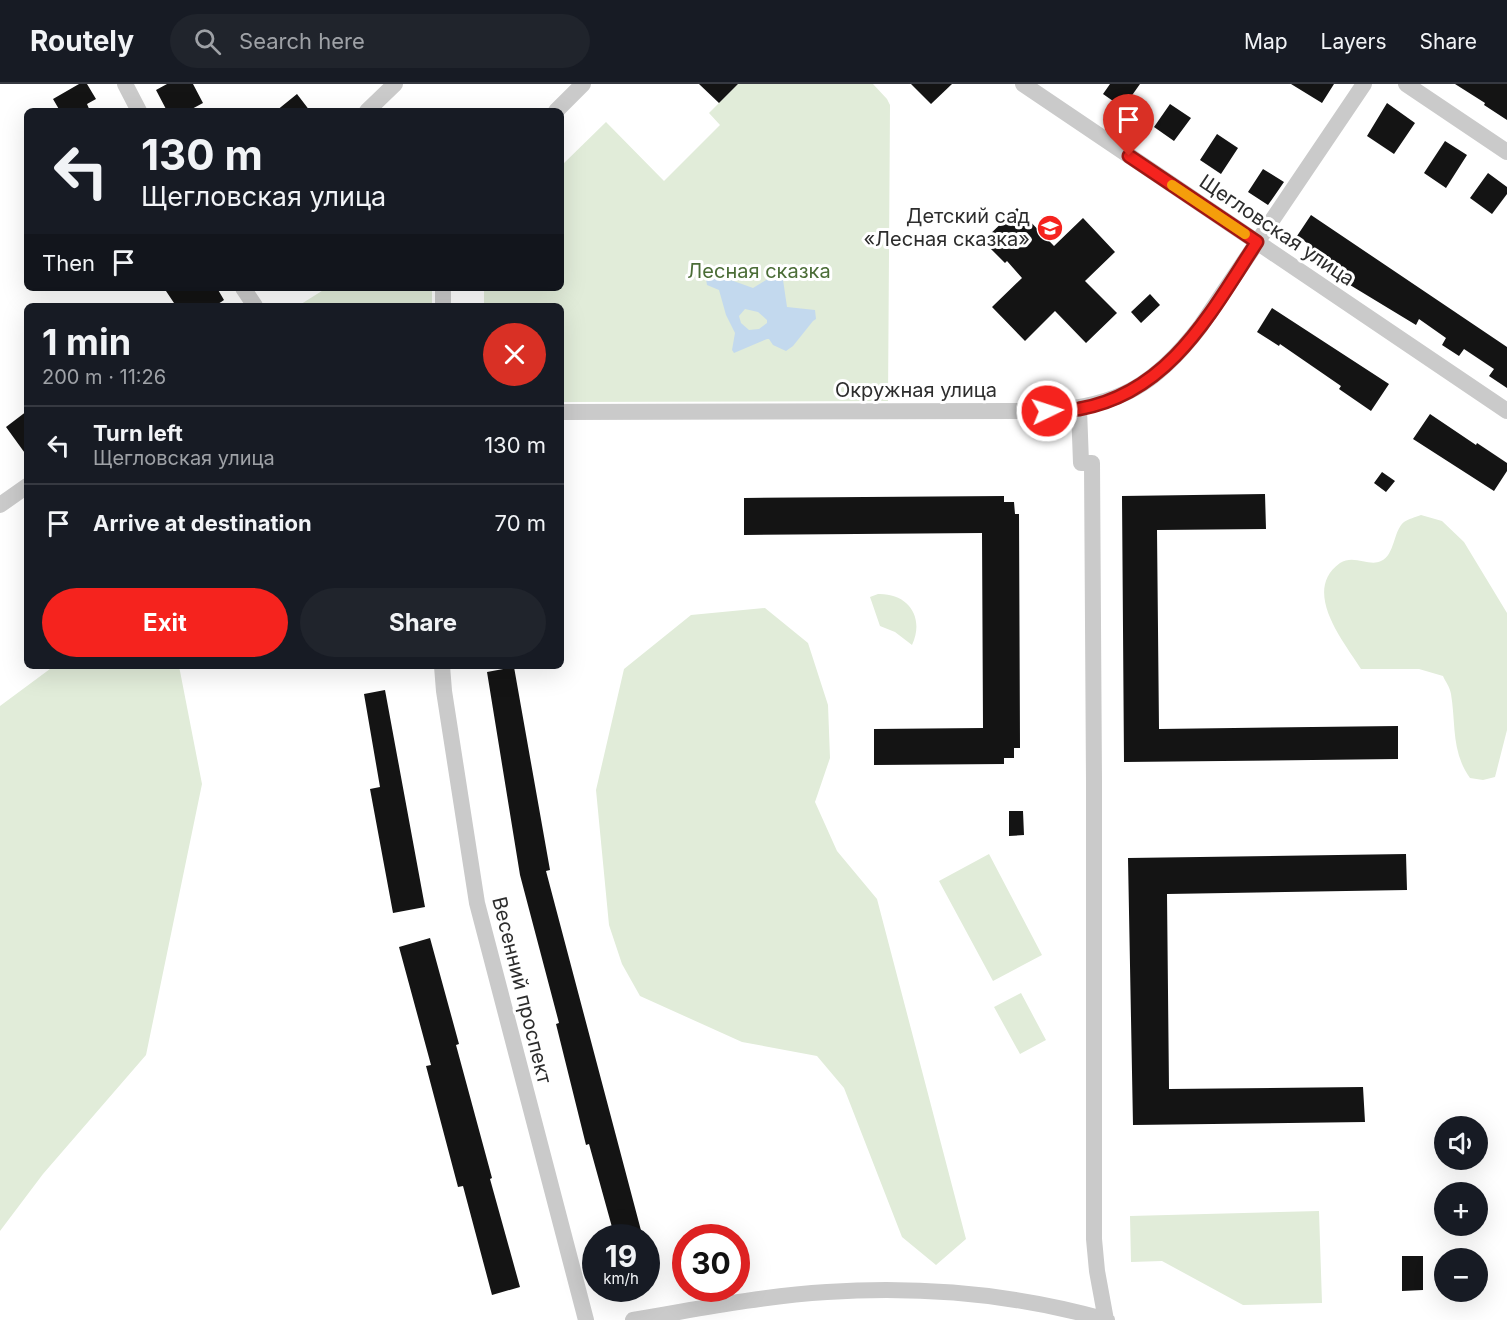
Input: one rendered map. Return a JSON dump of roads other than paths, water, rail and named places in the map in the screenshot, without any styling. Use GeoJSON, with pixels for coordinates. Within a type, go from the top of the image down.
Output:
{"type":"FeatureCollection","features":[{"type":"Feature","properties":{"kind":"street"},"geometry":{"type":"LineString","coordinates":[[124,84],[137,108]]}},
{"type":"Feature","properties":{"kind":"street"},"geometry":{"type":"LineString","coordinates":[[370,108],[395,84]]}},
{"type":"Feature","properties":{"kind":"street"},"geometry":{"type":"LineString","coordinates":[[559,108],[583,84]]}},
{"type":"Feature","properties":{"kind":"street","name":"Щегловская улица"},"geometry":{"type":"LineString","coordinates":[[1023,84],[1507,411]]}},
{"type":"Feature","properties":{"kind":"street","name":"Окружная улица"},"geometry":{"type":"LineString","coordinates":[[564,412],[1047,411],[1079,409],[1119,396],[1141,386],[1179,354],[1200,327],[1364,84]]}},
{"type":"Feature","properties":{"kind":"street"},"geometry":{"type":"LineString","coordinates":[[1406,84],[1507,152]]}},
{"type":"Feature","properties":{"kind":"street"},"geometry":{"type":"LineString","coordinates":[[633,1320],[795,1295],[897,1290],[933,1291],[1013,1300],[1076,1311],[1106,1320],[1094,1239],[1092,463],[1081,463],[1079,409]]}},
{"type":"Feature","properties":{"kind":"street"},"geometry":{"type":"LineString","coordinates":[[0,505],[24,488]]}},
{"type":"Feature","properties":{"kind":"street","name":"Весенний проспект"},"geometry":{"type":"LineString","coordinates":[[442,669],[477,903],[586,1320]]}},
{"type":"Feature","properties":{"kind":"water"},"geometry":{"type":"Polygon","coordinates":[[[714,268],[728,279],[753,288],[779,272],[782,273],[787,307],[815,310],[816,319],[786,351],[773,345],[767,339],[734,353],[732,350],[735,333],[726,315],[719,290],[707,285],[706,279],[714,268]],[[745,309],[739,316],[741,323],[749,330],[759,329],[767,323],[767,320],[758,312],[745,309]]]}},
{"type":"Feature","properties":{"kind":"place","name":"Детский сад «Лесная сказка»"},"geometry":{"type":"Point","coordinates":[1050,228]}},
{"type":"Feature","properties":{"kind":"park label","name":"Лесная сказка"},"geometry":{"type":"Point","coordinates":[759,271]}}]}
